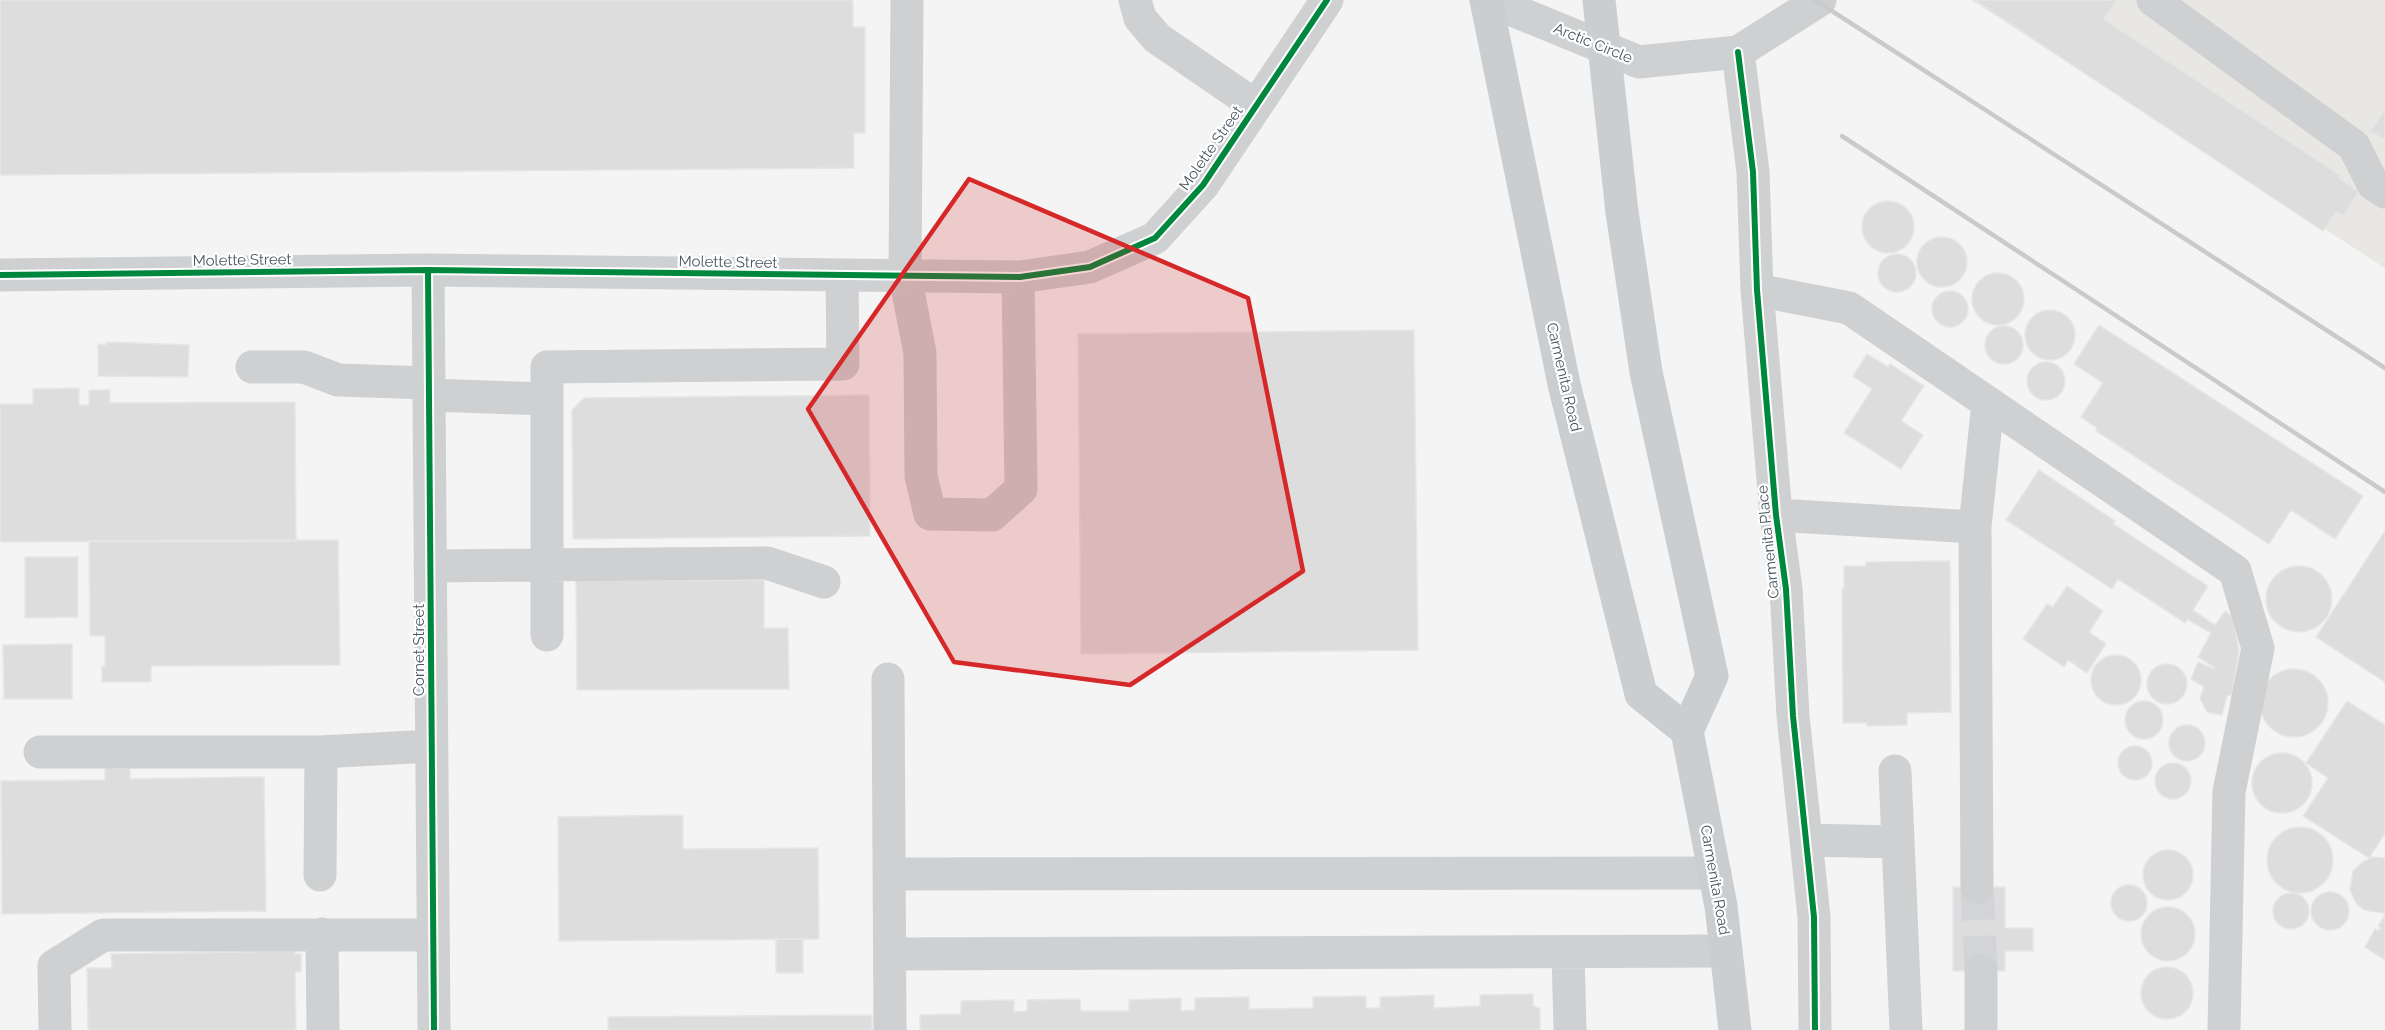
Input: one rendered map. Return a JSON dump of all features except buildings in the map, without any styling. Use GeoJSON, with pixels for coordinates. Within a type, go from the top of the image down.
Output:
{"type":"FeatureCollection","features":[{"type":"Feature","properties":{"kind":"main road","name":"Carmenita Road"},"geometry":{"type":"LineString","coordinates":[[1487,0],[1564,384],[1641,694],[1687,731],[1715,873],[1735,1030]]}},
{"type":"Feature","properties":{"kind":"main road"},"geometry":{"type":"LineString","coordinates":[[1599,0],[1622,212],[1646,372],[1712,676],[1687,731]]}},
{"type":"Feature","properties":{"kind":"street"},"geometry":{"type":"LineString","coordinates":[[907,0],[905,276],[920,353],[921,476],[930,514],[992,515],[1021,489],[1018,277]]}},
{"type":"Feature","properties":{"kind":"street"},"geometry":{"type":"LineString","coordinates":[[1135,0],[1140,18],[1157,38],[1256,106]]}},
{"type":"Feature","properties":{"kind":"street","name":"Molette Street"},"geometry":{"type":"LineString","coordinates":[[0,275],[428,270],[1018,277],[1090,267],[1155,238],[1203,185],[1327,0]]}},
{"type":"Feature","properties":{"kind":"street","name":"Arctic Circle"},"geometry":{"type":"LineString","coordinates":[[1487,0],[1639,62],[1738,52]]}},
{"type":"Feature","properties":{"kind":"street"},"geometry":{"type":"LineString","coordinates":[[1738,52],[1820,0]]}},
{"type":"Feature","properties":{"kind":"street"},"geometry":{"type":"LineString","coordinates":[[2153,0],[2354,146],[2373,184],[2385,192]]}},
{"type":"Feature","properties":{"kind":"street","name":"Carmenita Place"},"geometry":{"type":"LineString","coordinates":[[1738,52],[1753,172],[1757,290],[1776,515],[1786,589],[1793,716],[1814,917],[1815,1030]]}},
{"type":"Feature","properties":{"kind":"street","name":"Cornet Street"},"geometry":{"type":"LineString","coordinates":[[428,270],[434,1030]]}},
{"type":"Feature","properties":{"kind":"street"},"geometry":{"type":"LineString","coordinates":[[547,635],[547,367],[843,364],[842,276]]}},
{"type":"Feature","properties":{"kind":"street"},"geometry":{"type":"LineString","coordinates":[[1757,290],[1849,308],[2235,571],[2258,648],[2229,792],[2224,1030]]}},
{"type":"Feature","properties":{"kind":"street"},"geometry":{"type":"LineString","coordinates":[[252,367],[304,367],[338,380],[547,399]]}},
{"type":"Feature","properties":{"kind":"street"},"geometry":{"type":"LineString","coordinates":[[1977,887],[1975,527],[1988,403]]}},
{"type":"Feature","properties":{"kind":"street"},"geometry":{"type":"LineString","coordinates":[[1776,515],[1975,527]]}},
{"type":"Feature","properties":{"kind":"street"},"geometry":{"type":"LineString","coordinates":[[430,566],[767,563],[824,582]]}},
{"type":"Feature","properties":{"kind":"street"},"geometry":{"type":"LineString","coordinates":[[888,679],[890,1030]]}},
{"type":"Feature","properties":{"kind":"street"},"geometry":{"type":"LineString","coordinates":[[40,752],[321,752],[431,746]]}},
{"type":"Feature","properties":{"kind":"street"},"geometry":{"type":"LineString","coordinates":[[320,875],[321,752]]}},
{"type":"Feature","properties":{"kind":"street"},"geometry":{"type":"LineString","coordinates":[[1895,771],[1906,1030]]}},
{"type":"Feature","properties":{"kind":"street"},"geometry":{"type":"LineString","coordinates":[[1806,840],[1898,842]]}},
{"type":"Feature","properties":{"kind":"street"},"geometry":{"type":"LineString","coordinates":[[890,874],[1715,873]]}},
{"type":"Feature","properties":{"kind":"street"},"geometry":{"type":"LineString","coordinates":[[322,934],[323,1030]]}},
{"type":"Feature","properties":{"kind":"street"},"geometry":{"type":"LineString","coordinates":[[55,1030],[54,966],[103,935],[433,935]]}},
{"type":"Feature","properties":{"kind":"street"},"geometry":{"type":"LineString","coordinates":[[890,954],[1726,951]]}},
{"type":"Feature","properties":{"kind":"street"},"geometry":{"type":"LineString","coordinates":[[1568,952],[1570,1030]]}},
{"type":"Feature","properties":{"kind":"street"},"geometry":{"type":"LineString","coordinates":[[1981,971],[1981,1030]]}},
{"type":"Feature","properties":{"kind":"highlighted area"},"geometry":{"type":"Polygon","coordinates":[[[969,179],[1248,298],[1303,571],[1130,685],[954,662],[808,409],[969,179]]]}},
{"type":"Feature","properties":{"kind":"shaded area"},"geometry":{"type":"Polygon","coordinates":[[[1971,0],[2385,0],[2385,268],[1971,0]]]}},
{"type":"Feature","properties":{"kind":"tunnel"},"geometry":{"type":"LineString","coordinates":[[1977,887],[1981,971]]}},
{"type":"Feature","properties":{"kind":"railway"},"geometry":{"type":"LineString","coordinates":[[1815,0],[2385,368]]}},
{"type":"Feature","properties":{"kind":"railway"},"geometry":{"type":"LineString","coordinates":[[1842,136],[2385,492]]}},
{"type":"Feature","properties":{"kind":"cycle path"},"geometry":{"type":"LineString","coordinates":[[0,275],[428,270],[1020,277],[1090,267],[1155,238],[1203,185],[1327,0]]}},
{"type":"Feature","properties":{"kind":"cycle path"},"geometry":{"type":"LineString","coordinates":[[1738,52],[1753,172],[1757,290],[1776,515],[1786,589],[1793,716],[1814,917],[1815,1030]]}},
{"type":"Feature","properties":{"kind":"cycle path"},"geometry":{"type":"LineString","coordinates":[[428,270],[434,1030]]}}]}
